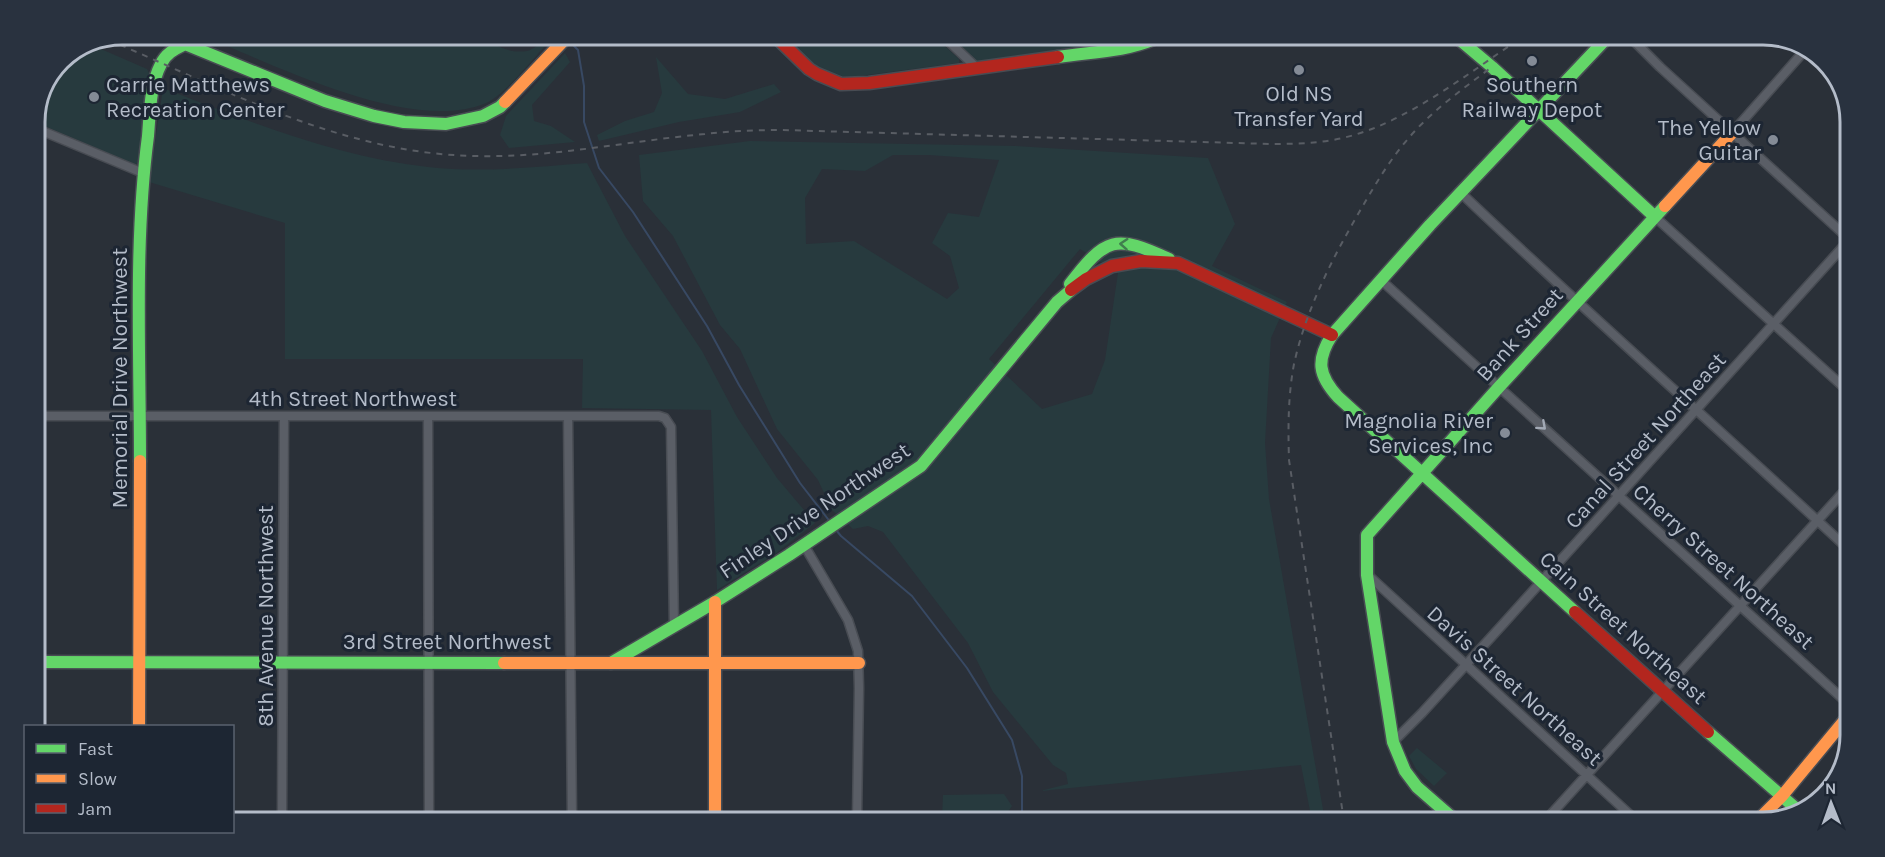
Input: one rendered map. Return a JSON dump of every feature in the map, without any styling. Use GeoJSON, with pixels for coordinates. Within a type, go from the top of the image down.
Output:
{"type":"FeatureCollection","features":[{"type":"Feature","properties":{"kind":"street","name":"Memorial Drive Northwest"},"geometry":{"type":"LineString","coordinates":[[139,725],[140,235],[143,173],[154,83],[159,68],[170,51],[184,45]]}},
{"type":"Feature","properties":{"kind":"street","name":"Memorial Drive Northwest"},"geometry":{"type":"LineString","coordinates":[[188,45],[325,101],[374,116],[427,124],[464,121],[483,116],[500,107],[560,45]]}},
{"type":"Feature","properties":{"kind":"street"},"geometry":{"type":"LineString","coordinates":[[784,45],[809,69],[841,84],[869,83],[1134,45]]}},
{"type":"Feature","properties":{"kind":"street"},"geometry":{"type":"LineString","coordinates":[[958,45],[976,68]]}},
{"type":"Feature","properties":{"kind":"street"},"geometry":{"type":"LineString","coordinates":[[1466,45],[1840,384]]}},
{"type":"Feature","properties":{"kind":"street"},"geometry":{"type":"LineString","coordinates":[[1332,335],[1600,45]]}},
{"type":"Feature","properties":{"kind":"street"},"geometry":{"type":"LineString","coordinates":[[1638,45],[1840,232]]}},
{"type":"Feature","properties":{"kind":"street"},"geometry":{"type":"LineString","coordinates":[[1732,133],[1801,55]]}},
{"type":"Feature","properties":{"kind":"street"},"geometry":{"type":"LineString","coordinates":[[45,133],[143,173]]}},
{"type":"Feature","properties":{"kind":"street","name":"Bank Street"},"geometry":{"type":"LineString","coordinates":[[1446,812],[1417,787],[1405,771],[1393,742],[1367,575],[1367,535],[1654,216],[1732,133]]}},
{"type":"Feature","properties":{"kind":"street"},"geometry":{"type":"LineString","coordinates":[[1461,193],[1576,303],[1697,409],[1840,541]]}},
{"type":"Feature","properties":{"kind":"street","name":"Finley Drive Northwest"},"geometry":{"type":"LineString","coordinates":[[611,663],[715,602],[820,535],[921,466],[1100,248],[1119,242],[1139,246],[1332,335]]}},
{"type":"Feature","properties":{"kind":"street","name":"Canal Street Northeast"},"geometry":{"type":"LineString","coordinates":[[1393,742],[1542,581],[1840,250]]}},
{"type":"Feature","properties":{"kind":"street","name":"Finley Drive Northwest"},"geometry":{"type":"LineString","coordinates":[[1057,302],[1096,271],[1118,263],[1144,260],[1178,263]]}},
{"type":"Feature","properties":{"kind":"street","name":"Cherry Street Northeast"},"geometry":{"type":"LineString","coordinates":[[1382,281],[1840,696]]}},
{"type":"Feature","properties":{"kind":"street","name":"Cain Street Northeast"},"geometry":{"type":"LineString","coordinates":[[1332,335],[1325,345],[1321,361],[1321,372],[1331,390],[1751,771],[1793,806]]}},
{"type":"Feature","properties":{"kind":"street","name":"4th Street Northwest"},"geometry":{"type":"LineString","coordinates":[[45,416],[659,416],[669,422],[674,626]]}},
{"type":"Feature","properties":{"kind":"street","name":"8th Avenue Northwest"},"geometry":{"type":"LineString","coordinates":[[282,812],[284,416]]}},
{"type":"Feature","properties":{"kind":"street"},"geometry":{"type":"LineString","coordinates":[[428,416],[429,812]]}},
{"type":"Feature","properties":{"kind":"street"},"geometry":{"type":"LineString","coordinates":[[568,416],[572,812]]}},
{"type":"Feature","properties":{"kind":"street"},"geometry":{"type":"LineString","coordinates":[[1553,812],[1840,495]]}},
{"type":"Feature","properties":{"kind":"street"},"geometry":{"type":"LineString","coordinates":[[804,545],[848,620],[856,641],[859,663],[858,812]]}},
{"type":"Feature","properties":{"kind":"street","name":"Davis Street Northeast"},"geometry":{"type":"LineString","coordinates":[[1367,575],[1628,812]]}},
{"type":"Feature","properties":{"kind":"street"},"geometry":{"type":"LineString","coordinates":[[715,602],[715,812]]}},
{"type":"Feature","properties":{"kind":"street","name":"3rd Street Northwest"},"geometry":{"type":"LineString","coordinates":[[45,662],[859,663]]}},
{"type":"Feature","properties":{"kind":"street"},"geometry":{"type":"LineString","coordinates":[[1766,812],[1840,726]]}},
{"type":"Feature","properties":{"kind":"green space"},"geometry":{"type":"Polygon","coordinates":[[[225,45],[496,45],[520,52],[539,45],[546,45],[511,84],[494,98],[486,103],[455,110],[420,110],[382,103],[303,78],[225,45]]]}},
{"type":"Feature","properties":{"kind":"green space"},"geometry":{"type":"Polygon","coordinates":[[[793,45],[944,45],[959,59],[959,63],[859,76],[842,76],[814,65],[793,45]]]}},
{"type":"Feature","properties":{"kind":"green space"},"geometry":{"type":"Polygon","coordinates":[[[959,45],[1100,45],[977,62],[959,45]]]}},
{"type":"Feature","properties":{"kind":"green space"},"geometry":{"type":"Polygon","coordinates":[[[100,48],[147,69],[150,75],[136,165],[45,126],[46,107],[58,79],[67,67],[92,51],[100,48]]]}},
{"type":"Feature","properties":{"kind":"green space"},"geometry":{"type":"Polygon","coordinates":[[[565,53],[570,62],[532,105],[534,121],[551,126],[575,142],[509,148],[500,135],[506,116],[565,53]]]}},
{"type":"Feature","properties":{"kind":"green space"},"geometry":{"type":"Polygon","coordinates":[[[656,57],[688,94],[725,99],[774,84],[781,92],[740,112],[679,122],[599,141],[597,135],[625,121],[654,112],[662,93],[656,57]]]}},
{"type":"Feature","properties":{"kind":"green space"},"geometry":{"type":"Polygon","coordinates":[[[163,88],[293,136],[394,162],[448,169],[508,169],[587,163],[625,236],[702,351],[737,417],[777,478],[815,523],[775,554],[717,590],[711,410],[582,408],[583,359],[285,359],[285,223],[149,182],[163,88]]]}},
{"type":"Feature","properties":{"kind":"green space"},"geometry":{"type":"Polygon","coordinates":[[[750,141],[1016,146],[1208,158],[1235,224],[1212,266],[1287,302],[1271,338],[1265,443],[1269,499],[1323,812],[1310,812],[1301,765],[1040,791],[1068,784],[1066,773],[1053,765],[993,692],[968,643],[883,532],[868,526],[853,529],[832,510],[818,480],[777,429],[740,349],[720,325],[673,236],[643,201],[639,155],[750,141]],[[893,155],[865,171],[822,169],[805,198],[806,244],[854,241],[947,299],[959,288],[950,256],[932,243],[948,213],[979,217],[999,160],[893,155]],[[1080,249],[989,359],[1042,409],[1092,394],[1105,360],[1118,273],[1080,249]]]}},
{"type":"Feature","properties":{"kind":"green space"},"geometry":{"type":"Polygon","coordinates":[[[1417,748],[1447,773],[1434,786],[1416,769],[1409,756],[1417,748]]]}},
{"type":"Feature","properties":{"kind":"green space"},"geometry":{"type":"Polygon","coordinates":[[[1004,794],[1012,806],[1008,812],[942,812],[943,795],[1004,794]]]}},
{"type":"Feature","properties":{"kind":"waterway"},"geometry":{"type":"LineString","coordinates":[[573,45],[578,50],[584,86],[584,122],[599,168],[633,212],[707,326],[739,385],[800,483],[831,523]]}},
{"type":"Feature","properties":{"kind":"waterway"},"geometry":{"type":"LineString","coordinates":[[836,530],[912,596],[967,668],[1012,740],[1022,776],[1022,812]]}},
{"type":"Feature","properties":{"kind":"railway"},"geometry":{"type":"LineString","coordinates":[[121,45],[242,98],[332,131],[378,144],[425,152],[503,156],[561,152],[733,131],[763,130],[1272,144],[1334,140],[1375,128],[1418,107],[1511,45]]}},
{"type":"Feature","properties":{"kind":"railway"},"geometry":{"type":"LineString","coordinates":[[1343,812],[1289,460],[1289,412],[1294,364],[1321,284],[1351,227],[1388,165],[1426,119],[1493,66]]}},
{"type":"Feature","properties":{"kind":"traffic: fast"},"geometry":{"type":"LineString","coordinates":[[140,461],[139,257],[150,108],[157,72],[163,60],[168,54],[183,45]]}},
{"type":"Feature","properties":{"kind":"traffic: fast"},"geometry":{"type":"LineString","coordinates":[[187,45],[325,101],[374,116],[404,122],[446,124],[483,116],[505,102]]}},
{"type":"Feature","properties":{"kind":"traffic: fast"},"geometry":{"type":"LineString","coordinates":[[1058,57],[1135,45]]}},
{"type":"Feature","properties":{"kind":"traffic: fast"},"geometry":{"type":"LineString","coordinates":[[1466,45],[1654,216]]}},
{"type":"Feature","properties":{"kind":"traffic: fast"},"geometry":{"type":"LineString","coordinates":[[1575,612],[1338,397],[1326,382],[1322,360],[1323,352],[1332,335],[1430,225],[1600,45]]}},
{"type":"Feature","properties":{"kind":"traffic: fast"},"geometry":{"type":"LineString","coordinates":[[1446,812],[1417,787],[1405,771],[1393,742],[1367,575],[1367,535],[1665,206]]}},
{"type":"Feature","properties":{"kind":"traffic: fast"},"geometry":{"type":"LineString","coordinates":[[1070,284],[1093,257],[1113,245],[1136,246],[1169,259]]}},
{"type":"Feature","properties":{"kind":"traffic: fast"},"geometry":{"type":"LineString","coordinates":[[611,663],[789,555],[921,466],[1057,302],[1071,290]]}},
{"type":"Feature","properties":{"kind":"traffic: fast"},"geometry":{"type":"LineString","coordinates":[[45,662],[504,663]]}},
{"type":"Feature","properties":{"kind":"traffic: fast"},"geometry":{"type":"LineString","coordinates":[[1708,732],[1793,806]]}},
{"type":"Feature","properties":{"kind":"traffic: slow"},"geometry":{"type":"LineString","coordinates":[[505,102],[559,45]]}},
{"type":"Feature","properties":{"kind":"traffic: slow"},"geometry":{"type":"LineString","coordinates":[[1665,206],[1732,133]]}},
{"type":"Feature","properties":{"kind":"traffic: slow"},"geometry":{"type":"LineString","coordinates":[[139,725],[140,461]]}},
{"type":"Feature","properties":{"kind":"traffic: slow"},"geometry":{"type":"LineString","coordinates":[[715,602],[715,812]]}},
{"type":"Feature","properties":{"kind":"traffic: slow"},"geometry":{"type":"LineString","coordinates":[[504,663],[859,663]]}},
{"type":"Feature","properties":{"kind":"traffic: slow"},"geometry":{"type":"LineString","coordinates":[[1766,812],[1840,726]]}},
{"type":"Feature","properties":{"kind":"traffic: jam"},"geometry":{"type":"LineString","coordinates":[[784,45],[809,69],[841,84],[869,83],[1058,57]]}},
{"type":"Feature","properties":{"kind":"traffic: jam"},"geometry":{"type":"LineString","coordinates":[[1071,290],[1086,279],[1112,266],[1141,261],[1178,263],[1332,335]]}},
{"type":"Feature","properties":{"kind":"traffic: jam"},"geometry":{"type":"LineString","coordinates":[[1575,612],[1708,732]]}},
{"type":"Feature","properties":{"kind":"place","name":"Southern Railway Depot"},"geometry":{"type":"Point","coordinates":[1532,61]}},
{"type":"Feature","properties":{"kind":"place","name":"Old NS Transfer Yard"},"geometry":{"type":"Point","coordinates":[1299,70]}},
{"type":"Feature","properties":{"kind":"place","name":"Carrie Matthews Recreation Center"},"geometry":{"type":"Point","coordinates":[94,97]}},
{"type":"Feature","properties":{"kind":"place","name":"The Yellow Guitar"},"geometry":{"type":"Point","coordinates":[1773,140]}},
{"type":"Feature","properties":{"kind":"place","name":"Magnolia River Services, Inc"},"geometry":{"type":"Point","coordinates":[1505,433]}}]}
